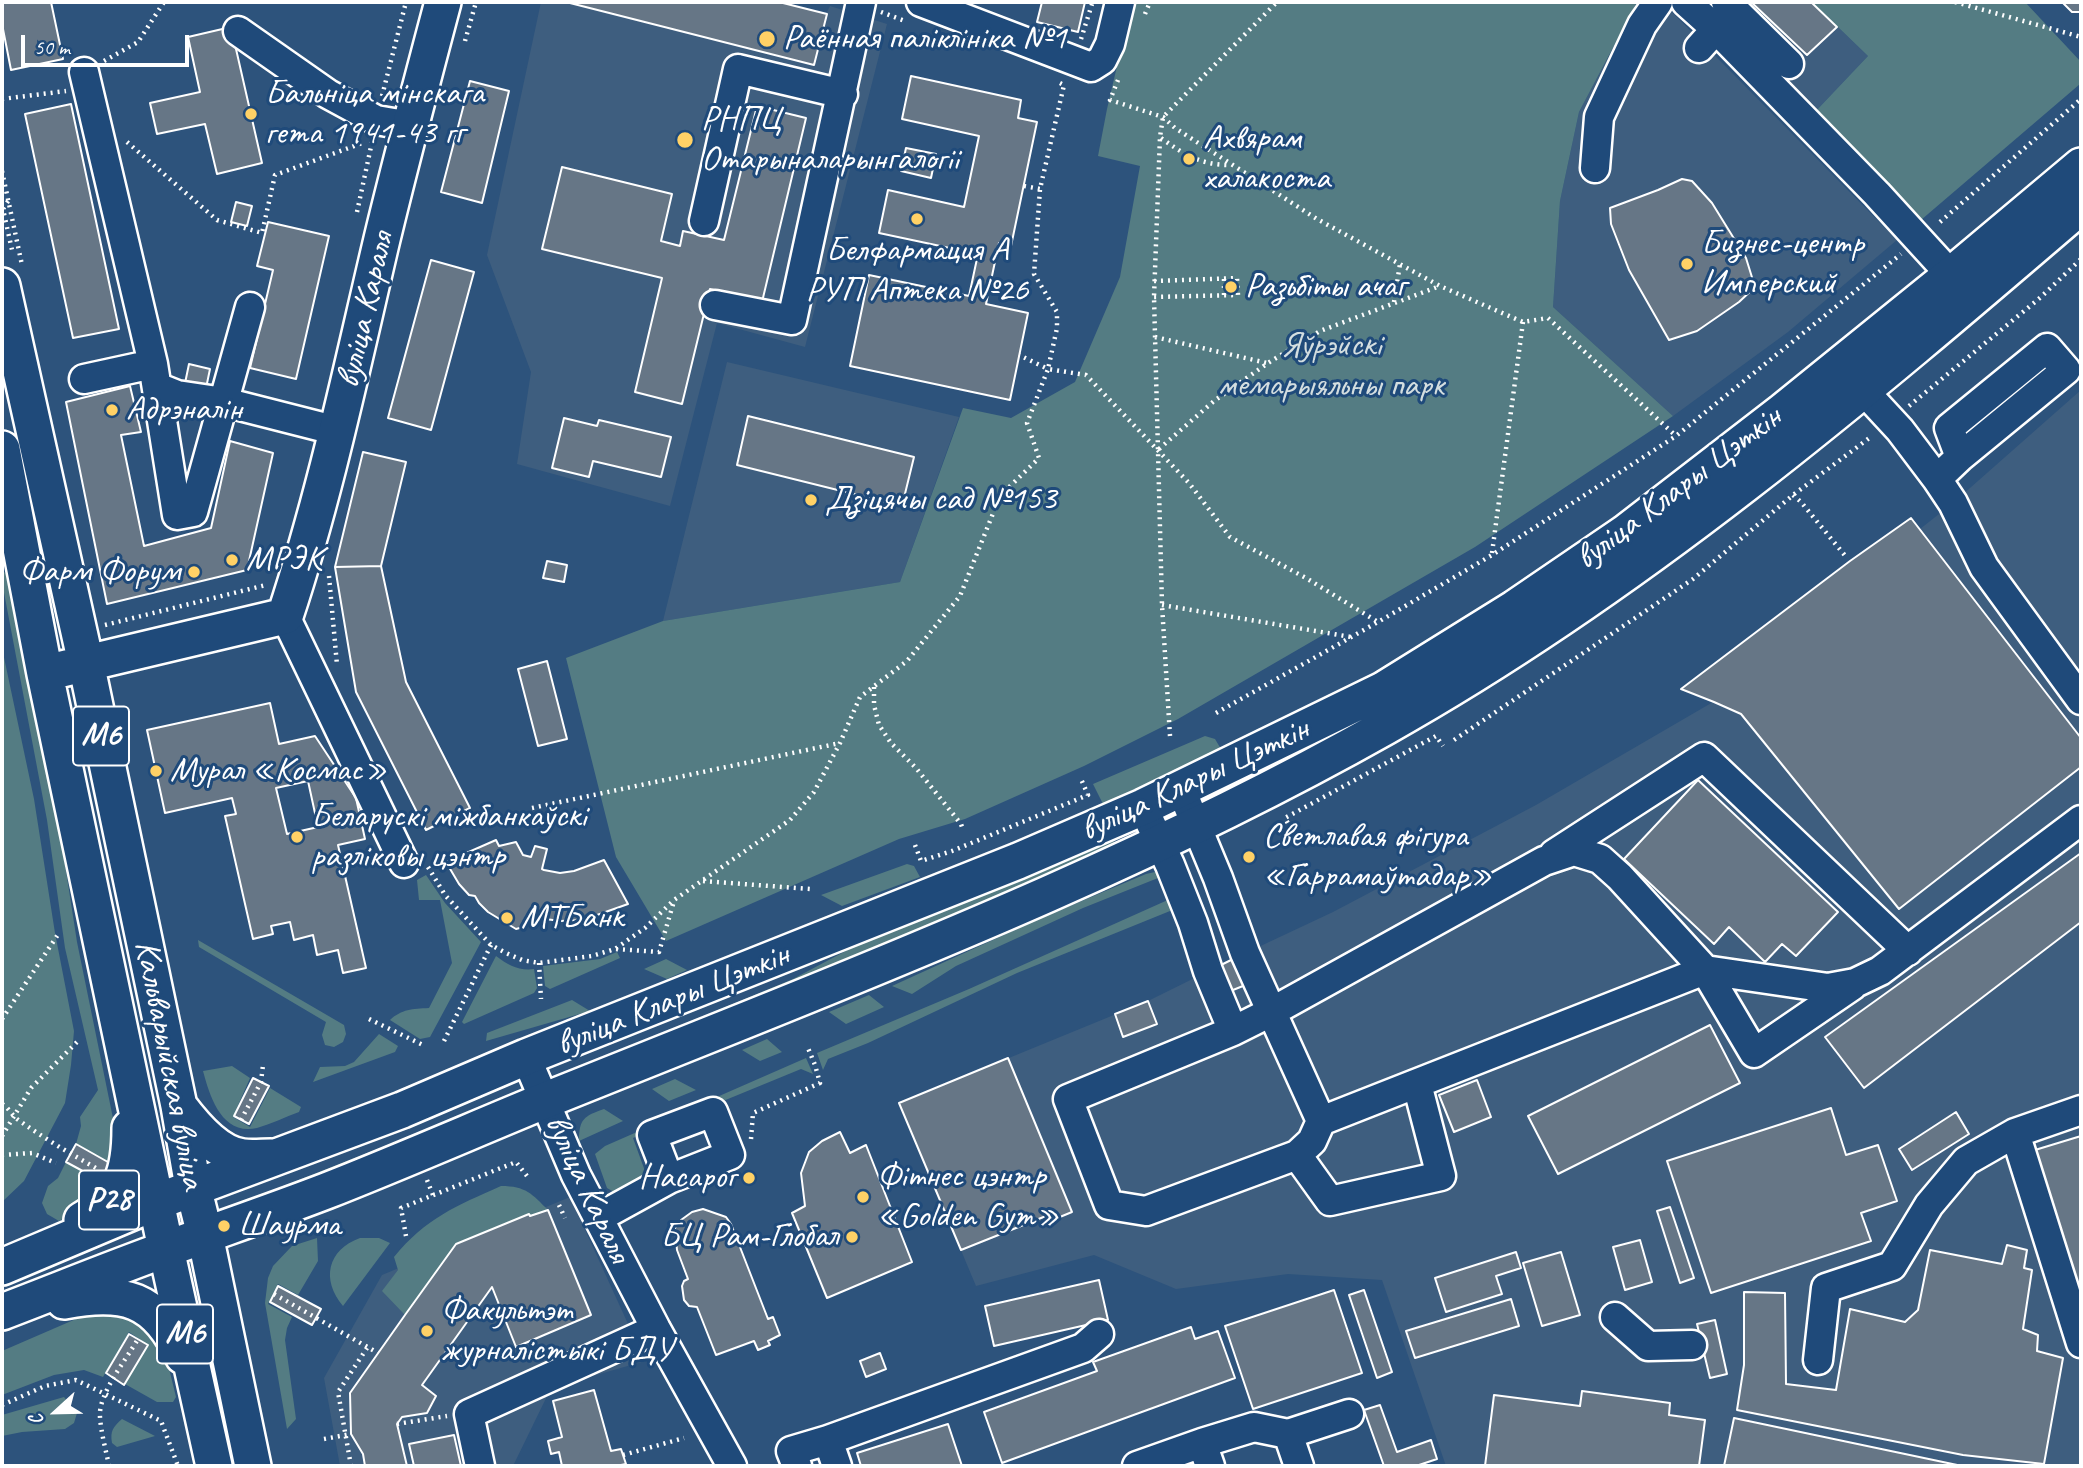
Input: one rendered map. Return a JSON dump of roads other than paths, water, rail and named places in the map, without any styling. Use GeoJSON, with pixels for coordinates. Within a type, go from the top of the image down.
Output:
{"type":"FeatureCollection","features":[{"type":"Feature","properties":{"kind":"main road","name":"вуліца Караля"},"geometry":{"type":"LineString","coordinates":[[285,616],[309,544],[382,238],[443,2]]}},
{"type":"Feature","properties":{"kind":"main road","name":"вуліца Клары Цэткін"},"geometry":{"type":"LineString","coordinates":[[193,1187],[402,1110],[526,1057],[1018,861],[1143,807],[1383,690],[1515,608],[1625,533],[1783,411],[2081,166]]}},
{"type":"Feature","properties":{"kind":"main road","name":"вуліца Клары Цэткін"},"geometry":{"type":"LineString","coordinates":[[205,1235],[322,1192],[873,969],[1197,826],[1387,726],[1537,634],[1710,511],[1863,390],[2081,206]]}},
{"type":"Feature","properties":{"kind":"main road","name":"Кальварыйская вуліца"},"geometry":{"type":"LineString","coordinates":[[2,286],[86,663],[253,1466]]}},
{"type":"Feature","properties":{"kind":"main road","name":"Кальварыйская вуліца"},"geometry":{"type":"LineString","coordinates":[[2,449],[45,674],[214,1466]]}},
{"type":"Feature","properties":{"kind":"main road"},"geometry":{"type":"LineString","coordinates":[[45,674],[285,616]]}},
{"type":"Feature","properties":{"kind":"main road","name":"Р28"},"geometry":{"type":"LineString","coordinates":[[2,1266],[91,1215],[105,1205],[117,1191],[126,1174],[130,1152],[130,1079]]}},
{"type":"Feature","properties":{"kind":"main road"},"geometry":{"type":"LineString","coordinates":[[179,1106],[198,1131],[217,1146],[240,1157],[274,1157]]}},
{"type":"Feature","properties":{"kind":"main road","name":"Р28"},"geometry":{"type":"LineString","coordinates":[[2,1266],[193,1187]]}},
{"type":"Feature","properties":{"kind":"main road","name":"Р28"},"geometry":{"type":"LineString","coordinates":[[2,1313],[205,1235]]}},
{"type":"Feature","properties":{"kind":"main road","name":"Р28"},"geometry":{"type":"LineString","coordinates":[[2,1313],[80,1298],[118,1296],[135,1301],[153,1313],[175,1340],[197,1386]]}},
{"type":"Feature","properties":{"kind":"street"},"geometry":{"type":"LineString","coordinates":[[914,12],[1091,66],[1102,60],[1110,44],[1120,2]]}},
{"type":"Feature","properties":{"kind":"street"},"geometry":{"type":"LineString","coordinates":[[1595,168],[1599,117],[1642,25],[1658,2]]}},
{"type":"Feature","properties":{"kind":"street"},"geometry":{"type":"LineString","coordinates":[[1686,2],[1708,39],[1877,194],[1951,275]]}},
{"type":"Feature","properties":{"kind":"street"},"geometry":{"type":"LineString","coordinates":[[1726,2],[1789,64]]}},
{"type":"Feature","properties":{"kind":"street"},"geometry":{"type":"LineString","coordinates":[[715,305],[792,320],[861,3]]}},
{"type":"Feature","properties":{"kind":"street"},"geometry":{"type":"LineString","coordinates":[[238,31],[328,94],[376,120],[411,126]]}},
{"type":"Feature","properties":{"kind":"street"},"geometry":{"type":"LineString","coordinates":[[704,221],[738,69],[843,94]]}},
{"type":"Feature","properties":{"kind":"street"},"geometry":{"type":"LineString","coordinates":[[84,72],[155,375],[177,515],[193,512],[250,307]]}},
{"type":"Feature","properties":{"kind":"street"},"geometry":{"type":"LineString","coordinates":[[84,379],[155,375],[177,395],[224,402],[338,431]]}},
{"type":"Feature","properties":{"kind":"street"},"geometry":{"type":"LineString","coordinates":[[1863,390],[1892,421],[1937,480],[1953,503],[1984,567],[2081,700]]}},
{"type":"Feature","properties":{"kind":"street"},"geometry":{"type":"LineString","coordinates":[[1937,480],[1960,457]]}},
{"type":"Feature","properties":{"kind":"street"},"geometry":{"type":"LineString","coordinates":[[285,616],[414,860]]}},
{"type":"Feature","properties":{"kind":"street"},"geometry":{"type":"LineString","coordinates":[[1855,984],[1828,988],[1705,970],[1321,1121],[1312,1141],[1297,1155],[1146,1211],[1109,1205],[1068,1099],[1233,1031],[1273,1011],[1544,860],[1704,757],[1908,950]]}},
{"type":"Feature","properties":{"kind":"street"},"geometry":{"type":"LineString","coordinates":[[1181,789],[1245,953],[1321,1121]]}},
{"type":"Feature","properties":{"kind":"street"},"geometry":{"type":"LineString","coordinates":[[1143,807],[1170,865],[1233,1031]]}},
{"type":"Feature","properties":{"kind":"street"},"geometry":{"type":"LineString","coordinates":[[1544,860],[1574,851],[1600,859],[1620,877],[1705,970],[1755,1053],[1855,984],[1880,971],[2081,820]]}},
{"type":"Feature","properties":{"kind":"street","name":"вуліца Караля"},"geometry":{"type":"LineString","coordinates":[[526,1057],[567,1156],[598,1218],[732,1466]]}},
{"type":"Feature","properties":{"kind":"street"},"geometry":{"type":"LineString","coordinates":[[1297,1155],[1330,1201],[1441,1176],[1417,1084]]}},
{"type":"Feature","properties":{"kind":"street"},"geometry":{"type":"LineString","coordinates":[[1818,1360],[1826,1288],[1892,1266],[1929,1205],[1966,1161],[2015,1133],[2081,1110]]}},
{"type":"Feature","properties":{"kind":"street"},"geometry":{"type":"LineString","coordinates":[[2015,1133],[2081,1343]]}},
{"type":"Feature","properties":{"kind":"street"},"geometry":{"type":"LineString","coordinates":[[598,1218],[669,1179]]}},
{"type":"Feature","properties":{"kind":"street"},"geometry":{"type":"LineString","coordinates":[[1615,1317],[1648,1346],[1692,1345]]}},
{"type":"Feature","properties":{"kind":"street"},"geometry":{"type":"LineString","coordinates":[[480,1466],[469,1414],[656,1329]]}},
{"type":"Feature","properties":{"kind":"street"},"geometry":{"type":"LineString","coordinates":[[797,1466],[791,1451],[1083,1348],[1099,1334]]}},
{"type":"Feature","properties":{"kind":"street"},"geometry":{"type":"LineString","coordinates":[[1137,1466],[1206,1455],[1254,1427],[1288,1434],[1349,1414]]}},
{"type":"Feature","properties":{"kind":"street"},"geometry":{"type":"LineString","coordinates":[[1288,1434],[1299,1466]]}},
{"type":"Feature","properties":{"kind":"street"},"geometry":{"type":"LineString","coordinates":[[828,1440],[837,1466]]}},
{"type":"Feature","properties":{"kind":"place","name":"Раённая паліклініка №1"},"geometry":{"type":"Point","coordinates":[767,39]}},
{"type":"Feature","properties":{"kind":"place","name":"Бальніца мінскага гета 1941-43 гг"},"geometry":{"type":"Point","coordinates":[251,114]}},
{"type":"Feature","properties":{"kind":"place","name":"РНПЦ Отарыналарынгалогіі"},"geometry":{"type":"Point","coordinates":[685,140]}},
{"type":"Feature","properties":{"kind":"place","name":"Ахвярам халакоста"},"geometry":{"type":"Point","coordinates":[1189,159]}},
{"type":"Feature","properties":{"kind":"place","name":"Белфармация А РУП Аптека №26"},"geometry":{"type":"Point","coordinates":[917,219]}},
{"type":"Feature","properties":{"kind":"place","name":"Бизнес-центр Имперский"},"geometry":{"type":"Point","coordinates":[1687,264]}},
{"type":"Feature","properties":{"kind":"place","name":"Разьбіты ачаг"},"geometry":{"type":"Point","coordinates":[1231,287]}},
{"type":"Feature","properties":{"kind":"place","name":"Адрэналін"},"geometry":{"type":"Point","coordinates":[112,410]}},
{"type":"Feature","properties":{"kind":"place","name":"Дзіцячы сад №153"},"geometry":{"type":"Point","coordinates":[811,500]}},
{"type":"Feature","properties":{"kind":"place","name":"МРЭК"},"geometry":{"type":"Point","coordinates":[232,560]}},
{"type":"Feature","properties":{"kind":"place","name":"Фарм Форум"},"geometry":{"type":"Point","coordinates":[194,572]}},
{"type":"Feature","properties":{"kind":"place","name":"Мурал «Космас»"},"geometry":{"type":"Point","coordinates":[156,771]}},
{"type":"Feature","properties":{"kind":"place","name":"Беларускі міжбанкаўскі разліковы цэнтр"},"geometry":{"type":"Point","coordinates":[297,837]}},
{"type":"Feature","properties":{"kind":"place","name":"Светлавая фігура «Гаррамаўтадар»"},"geometry":{"type":"Point","coordinates":[1249,857]}},
{"type":"Feature","properties":{"kind":"place","name":"МТБанк"},"geometry":{"type":"Point","coordinates":[507,918]}},
{"type":"Feature","properties":{"kind":"place","name":"Насарог"},"geometry":{"type":"Point","coordinates":[749,1178]}},
{"type":"Feature","properties":{"kind":"place","name":"Фітнес цэнтр «Golden Gym»"},"geometry":{"type":"Point","coordinates":[863,1197]}},
{"type":"Feature","properties":{"kind":"place","name":"Шаурма"},"geometry":{"type":"Point","coordinates":[224,1226]}},
{"type":"Feature","properties":{"kind":"place","name":"БЦ Рам-Глобал"},"geometry":{"type":"Point","coordinates":[852,1237]}},
{"type":"Feature","properties":{"kind":"place","name":"Факультэт журналістыкі БДУ"},"geometry":{"type":"Point","coordinates":[427,1331]}},
{"type":"Feature","properties":{"kind":"park label","name":"Яўрэйскі мемарыяльны парк"},"geometry":{"type":"Point","coordinates":[1331,366]}}]}
